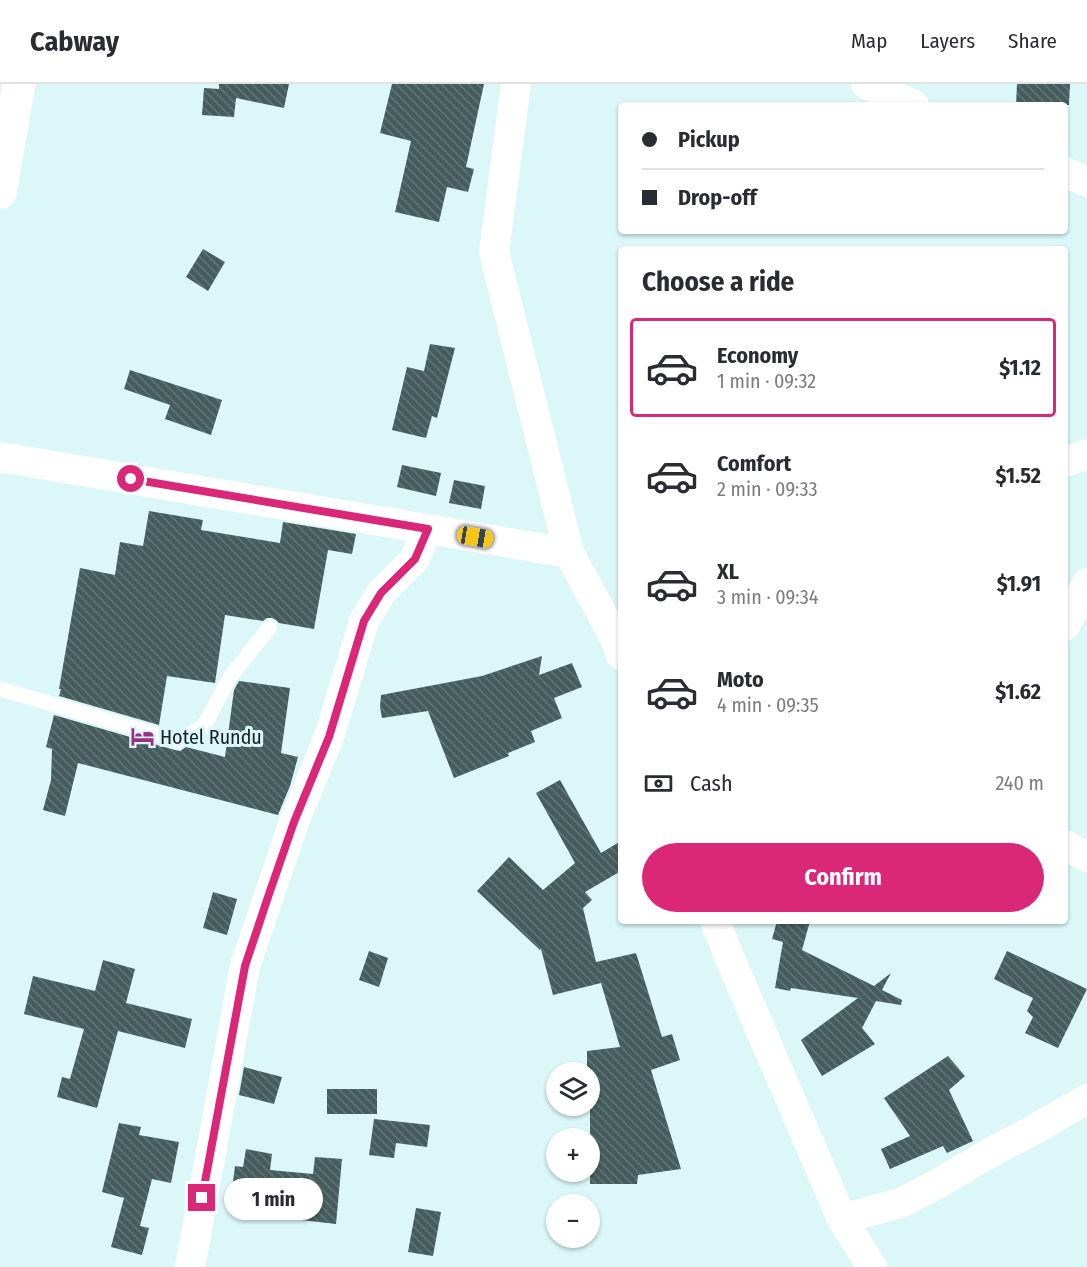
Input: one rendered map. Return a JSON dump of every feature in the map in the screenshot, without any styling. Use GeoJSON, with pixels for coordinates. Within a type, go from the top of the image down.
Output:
{"type":"FeatureCollection","features":[{"type":"Feature","properties":{"kind":"highway"},"geometry":{"type":"LineString","coordinates":[[1,175],[19,84]]}},
{"type":"Feature","properties":{"kind":"street"},"geometry":{"type":"LineString","coordinates":[[516,84],[494,252],[569,553],[618,641]]}},
{"type":"Feature","properties":{"kind":"street"},"geometry":{"type":"LineString","coordinates":[[866,84],[907,102]]}},
{"type":"Feature","properties":{"kind":"street"},"geometry":{"type":"LineString","coordinates":[[1068,173],[1087,182]]}},
{"type":"Feature","properties":{"kind":"street"},"geometry":{"type":"LineString","coordinates":[[1068,461],[1087,454]]}},
{"type":"Feature","properties":{"kind":"street"},"geometry":{"type":"LineString","coordinates":[[0,457],[569,553]]}},
{"type":"Feature","properties":{"kind":"street"},"geometry":{"type":"LineString","coordinates":[[190,1267],[245,966],[294,822],[329,737],[364,621],[381,593],[415,559],[428,529]]}},
{"type":"Feature","properties":{"kind":"street"},"geometry":{"type":"LineString","coordinates":[[1068,620],[1087,582]]}},
{"type":"Feature","properties":{"kind":"street"},"geometry":{"type":"LineString","coordinates":[[1068,846],[1087,857]]}},
{"type":"Feature","properties":{"kind":"street"},"geometry":{"type":"LineString","coordinates":[[716,924],[842,1219],[872,1267]]}},
{"type":"Feature","properties":{"kind":"street"},"geometry":{"type":"LineString","coordinates":[[842,1219],[903,1202],[1087,1099]]}},
{"type":"Feature","properties":{"kind":"lane"},"geometry":{"type":"LineString","coordinates":[[0,689],[178,741],[204,726],[230,677],[270,627]]}},
{"type":"Feature","properties":{"kind":"building"},"geometry":{"type":"Polygon","coordinates":[[[219,84],[289,84],[284,108],[236,98],[234,117],[202,115],[204,88],[219,89],[219,84]]]}},
{"type":"Feature","properties":{"kind":"building"},"geometry":{"type":"Polygon","coordinates":[[[392,84],[484,84],[466,167],[474,169],[468,192],[447,187],[439,222],[395,212],[411,141],[380,133],[392,84]]]}},
{"type":"Feature","properties":{"kind":"building"},"geometry":{"type":"Polygon","coordinates":[[[1017,84],[1070,84],[1069,105],[1068,102],[1016,102],[1017,84]]]}},
{"type":"Feature","properties":{"kind":"building"},"geometry":{"type":"Polygon","coordinates":[[[203,249],[225,262],[208,291],[186,277],[203,249]]]}},
{"type":"Feature","properties":{"kind":"building"},"geometry":{"type":"Polygon","coordinates":[[[430,344],[455,348],[437,418],[432,416],[426,438],[392,430],[407,367],[424,371],[430,344]]]}},
{"type":"Feature","properties":{"kind":"building"},"geometry":{"type":"Polygon","coordinates":[[[130,370],[222,400],[211,435],[165,419],[170,405],[124,389],[130,370]]]}},
{"type":"Feature","properties":{"kind":"building"},"geometry":{"type":"Polygon","coordinates":[[[402,465],[441,473],[436,496],[397,487],[402,465]]]}},
{"type":"Feature","properties":{"kind":"building"},"geometry":{"type":"Polygon","coordinates":[[[454,480],[485,486],[481,509],[449,503],[454,480]]]}},
{"type":"Feature","properties":{"kind":"building"},"geometry":{"type":"Polygon","coordinates":[[[149,511],[203,520],[201,530],[280,543],[283,522],[356,534],[352,554],[328,550],[314,629],[279,623],[272,618],[263,621],[225,615],[215,683],[167,676],[159,725],[59,696],[80,568],[115,575],[120,542],[143,546],[149,511]]]}},
{"type":"Feature","properties":{"kind":"building"},"geometry":{"type":"Polygon","coordinates":[[[542,656],[539,675],[572,663],[582,687],[554,698],[562,718],[531,731],[535,742],[508,753],[509,756],[454,778],[428,711],[382,718],[381,695],[482,676],[542,656]]]}},
{"type":"Feature","properties":{"kind":"building"},"geometry":{"type":"Polygon","coordinates":[[[239,681],[290,688],[281,753],[298,757],[290,786],[278,815],[78,763],[65,816],[43,810],[51,780],[52,749],[46,747],[54,715],[175,750],[180,751],[186,747],[225,757],[234,690],[239,681]]]}},
{"type":"Feature","properties":{"kind":"building"},"geometry":{"type":"Polygon","coordinates":[[[560,780],[601,853],[618,843],[618,873],[585,892],[592,900],[583,908],[596,962],[636,953],[662,1037],[672,1034],[680,1060],[651,1070],[681,1169],[638,1175],[637,1184],[590,1184],[590,1182],[600,1182],[600,1128],[590,1128],[590,1116],[600,1116],[600,1062],[587,1062],[587,1051],[620,1047],[601,983],[553,995],[541,949],[477,891],[509,857],[543,890],[575,863],[536,793],[560,780]]]}},
{"type":"Feature","properties":{"kind":"building"},"geometry":{"type":"Polygon","coordinates":[[[213,892],[237,899],[227,935],[203,928],[213,892]]]}},
{"type":"Feature","properties":{"kind":"building"},"geometry":{"type":"Polygon","coordinates":[[[776,924],[809,924],[802,950],[874,986],[891,973],[882,990],[902,1000],[901,1005],[876,1001],[862,1028],[875,1044],[822,1076],[801,1040],[858,998],[791,988],[790,991],[775,988],[783,942],[772,939],[776,924]]]}},
{"type":"Feature","properties":{"kind":"building"},"geometry":{"type":"Polygon","coordinates":[[[369,951],[388,958],[379,987],[359,980],[369,951]]]}},
{"type":"Feature","properties":{"kind":"building"},"geometry":{"type":"Polygon","coordinates":[[[1007,951],[1087,989],[1058,1048],[1025,1033],[1033,1017],[1027,1011],[1033,998],[994,979],[1007,951]]]}},
{"type":"Feature","properties":{"kind":"building"},"geometry":{"type":"Polygon","coordinates":[[[103,960],[135,969],[126,1003],[192,1019],[185,1048],[118,1031],[97,1108],[57,1097],[62,1077],[70,1079],[84,1029],[24,1014],[33,976],[95,991],[103,960]]]}},
{"type":"Feature","properties":{"kind":"building"},"geometry":{"type":"Polygon","coordinates":[[[948,1056],[965,1076],[949,1090],[973,1141],[947,1153],[943,1146],[890,1169],[881,1149],[910,1136],[884,1098],[948,1056]]]}},
{"type":"Feature","properties":{"kind":"building"},"geometry":{"type":"Polygon","coordinates":[[[244,1067],[282,1077],[274,1104],[239,1095],[244,1067]]]}},
{"type":"Feature","properties":{"kind":"building"},"geometry":{"type":"Polygon","coordinates":[[[327,1089],[377,1089],[377,1114],[327,1114],[327,1089]]]}},
{"type":"Feature","properties":{"kind":"building"},"geometry":{"type":"Polygon","coordinates":[[[374,1119],[430,1125],[427,1147],[396,1143],[394,1158],[369,1155],[374,1119]]]}},
{"type":"Feature","properties":{"kind":"building"},"geometry":{"type":"Polygon","coordinates":[[[119,1123],[141,1127],[139,1135],[179,1142],[171,1183],[152,1179],[140,1226],[149,1228],[142,1255],[111,1247],[124,1198],[102,1192],[119,1123]]]}},
{"type":"Feature","properties":{"kind":"building"},"geometry":{"type":"Polygon","coordinates":[[[246,1149],[272,1154],[270,1170],[313,1174],[315,1157],[342,1159],[336,1224],[292,1219],[295,1194],[233,1182],[235,1166],[243,1167],[246,1149]]]}},
{"type":"Feature","properties":{"kind":"building"},"geometry":{"type":"Polygon","coordinates":[[[416,1208],[441,1212],[433,1256],[408,1252],[416,1208]]]}},
{"type":"Feature","properties":{"kind":"place","name":"Hotel Rundu"},"geometry":{"type":"Point","coordinates":[142,737]}},
{"type":"Feature","properties":{"kind":"route"},"geometry":{"type":"LineString","coordinates":[[131,479],[428,529],[415,559],[381,593],[364,621],[329,737],[294,822],[269,894],[245,966],[202,1198]]}}]}
